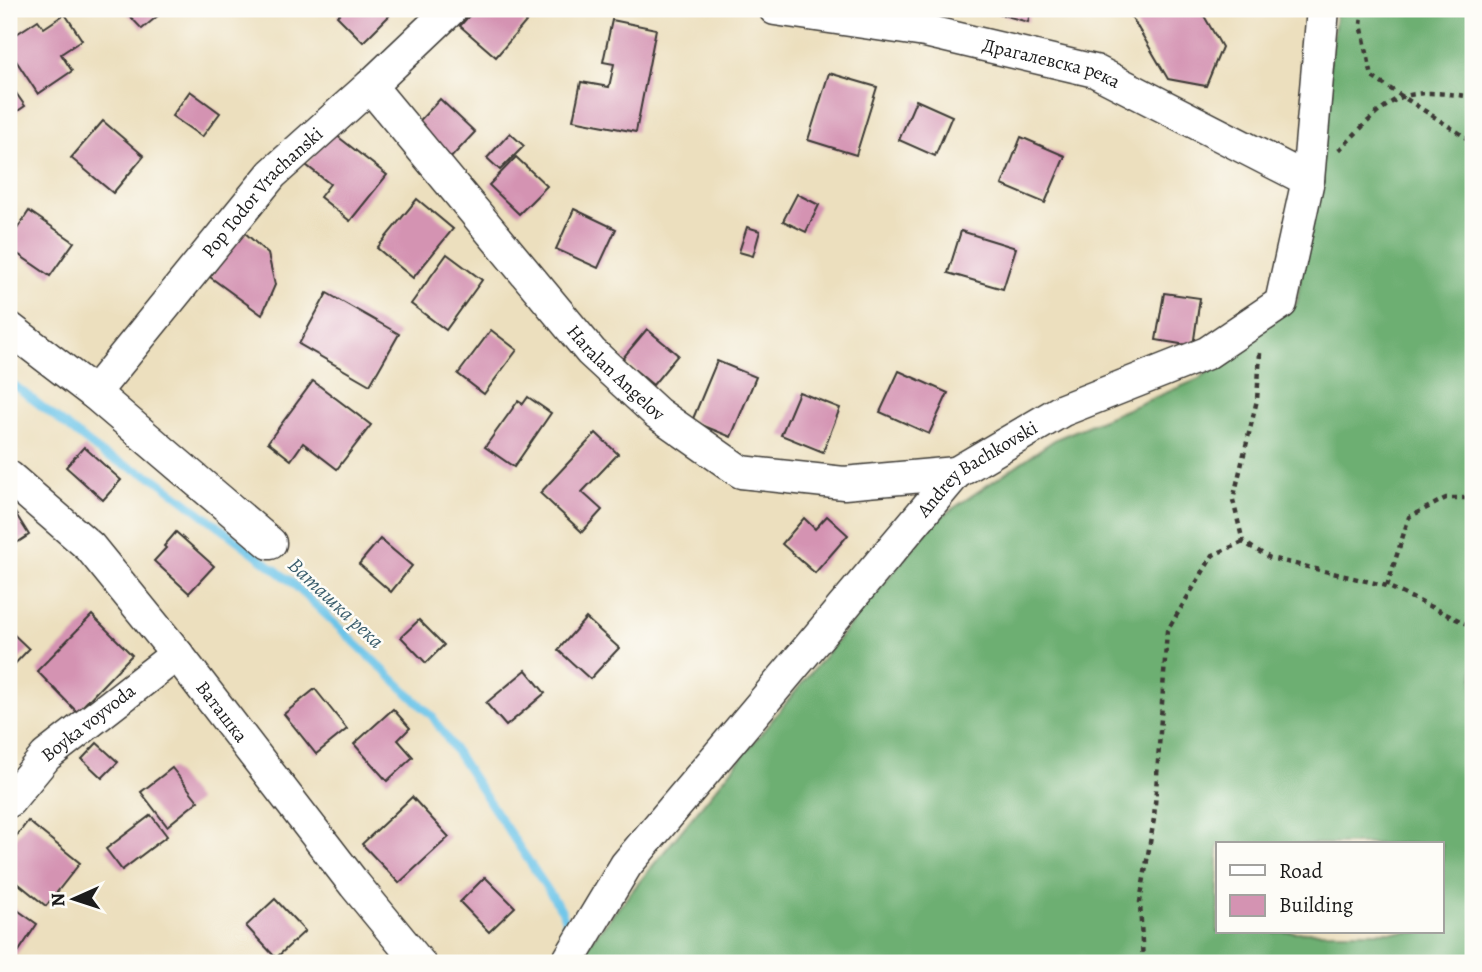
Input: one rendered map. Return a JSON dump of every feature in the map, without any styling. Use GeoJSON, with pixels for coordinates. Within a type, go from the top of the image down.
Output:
{"type":"FeatureCollection","features":[{"type":"Feature","properties":{"kind":"street","name":"Pop Todor Vrachanski"},"geometry":{"type":"LineString","coordinates":[[94,393],[272,174],[451,9]]}},
{"type":"Feature","properties":{"kind":"street","name":"Драгалевска река"},"geometry":{"type":"LineString","coordinates":[[775,9],[925,31],[1095,71],[1308,180]]}},
{"type":"Feature","properties":{"kind":"street","name":"Andrey Bachkovski"},"geometry":{"type":"LineString","coordinates":[[567,963],[626,865],[956,473],[1063,410],[1207,353],[1281,303],[1308,180],[1323,9]]}},
{"type":"Feature","properties":{"kind":"street","name":"Haralan Angelov"},"geometry":{"type":"LineString","coordinates":[[370,86],[591,352],[657,413],[741,472],[844,483],[956,473]]}},
{"type":"Feature","properties":{"kind":"street"},"geometry":{"type":"LineString","coordinates":[[9,328],[94,393],[270,544]]}},
{"type":"Feature","properties":{"kind":"street","name":"Ваташка"},"geometry":{"type":"LineString","coordinates":[[9,477],[90,547],[419,963]]}},
{"type":"Feature","properties":{"kind":"street","name":"Boyka voyvoda"},"geometry":{"type":"LineString","coordinates":[[9,801],[46,756],[177,654]]}},
{"type":"Feature","properties":{"kind":"path"},"geometry":{"type":"LineString","coordinates":[[1363,9],[1361,24],[1372,77],[1464,136],[1473,145]]}},
{"type":"Feature","properties":{"kind":"path"},"geometry":{"type":"LineString","coordinates":[[1308,180],[1380,111],[1402,97],[1436,92],[1473,97]]}},
{"type":"Feature","properties":{"kind":"path"},"geometry":{"type":"LineString","coordinates":[[1260,345],[1257,400],[1233,500],[1243,542],[1270,558],[1387,586],[1473,627]]}},
{"type":"Feature","properties":{"kind":"path"},"geometry":{"type":"LineString","coordinates":[[1387,586],[1409,517],[1446,498],[1473,498]]}},
{"type":"Feature","properties":{"kind":"path"},"geometry":{"type":"LineString","coordinates":[[1143,963],[1140,902],[1154,819],[1167,631],[1213,555],[1243,542]]}},
{"type":"Feature","properties":{"kind":"green space"},"geometry":{"type":"Polygon","coordinates":[[[1337,9],[1473,9],[1473,963],[573,963],[936,520],[1056,439],[1199,379],[1297,303],[1337,9]]]}},
{"type":"Feature","properties":{"kind":"building"},"geometry":{"type":"Polygon","coordinates":[[[123,9],[166,9],[142,29],[123,9]]]}},
{"type":"Feature","properties":{"kind":"building"},"geometry":{"type":"Polygon","coordinates":[[[344,9],[381,9],[389,16],[363,42],[337,16],[344,9]]]}},
{"type":"Feature","properties":{"kind":"building"},"geometry":{"type":"Polygon","coordinates":[[[475,9],[537,9],[496,57],[460,26],[475,9]]]}},
{"type":"Feature","properties":{"kind":"building"},"geometry":{"type":"Polygon","coordinates":[[[981,9],[1031,9],[1028,22],[981,9]]]}},
{"type":"Feature","properties":{"kind":"building"},"geometry":{"type":"Polygon","coordinates":[[[1127,9],[1200,9],[1222,47],[1206,86],[1168,79],[1127,9]]]}},
{"type":"Feature","properties":{"kind":"building"},"geometry":{"type":"Polygon","coordinates":[[[65,14],[82,40],[61,54],[72,71],[38,94],[9,50],[9,39],[38,20],[44,28],[65,14]]]}},
{"type":"Feature","properties":{"kind":"building"},"geometry":{"type":"Polygon","coordinates":[[[612,20],[656,29],[636,132],[573,120],[581,82],[609,87],[614,64],[603,62],[612,20]]]}},
{"type":"Feature","properties":{"kind":"building"},"geometry":{"type":"Polygon","coordinates":[[[829,73],[877,87],[856,155],[808,140],[829,73]]]}},
{"type":"Feature","properties":{"kind":"building"},"geometry":{"type":"Polygon","coordinates":[[[9,83],[25,106],[9,117],[9,83]]]}},
{"type":"Feature","properties":{"kind":"building"},"geometry":{"type":"Polygon","coordinates":[[[190,91],[220,113],[202,137],[172,116],[190,91]]]}},
{"type":"Feature","properties":{"kind":"building"},"geometry":{"type":"Polygon","coordinates":[[[440,99],[475,132],[446,163],[411,130],[440,99]]]}},
{"type":"Feature","properties":{"kind":"building"},"geometry":{"type":"Polygon","coordinates":[[[916,100],[952,116],[935,156],[899,140],[916,100]]]}},
{"type":"Feature","properties":{"kind":"building"},"geometry":{"type":"Polygon","coordinates":[[[103,121],[144,156],[113,193],[71,158],[103,121]]]}},
{"type":"Feature","properties":{"kind":"building"},"geometry":{"type":"Polygon","coordinates":[[[332,132],[387,175],[350,221],[320,197],[330,184],[306,165],[332,132]]]}},
{"type":"Feature","properties":{"kind":"building"},"geometry":{"type":"Polygon","coordinates":[[[510,133],[524,146],[500,170],[487,158],[510,133]]]}},
{"type":"Feature","properties":{"kind":"building"},"geometry":{"type":"Polygon","coordinates":[[[1021,137],[1065,156],[1045,203],[1002,185],[1021,137]]]}},
{"type":"Feature","properties":{"kind":"building"},"geometry":{"type":"Polygon","coordinates":[[[516,157],[547,186],[519,214],[489,185],[516,157]]]}},
{"type":"Feature","properties":{"kind":"building"},"geometry":{"type":"Polygon","coordinates":[[[797,194],[819,205],[806,232],[783,221],[797,194]]]}},
{"type":"Feature","properties":{"kind":"building"},"geometry":{"type":"Polygon","coordinates":[[[417,199],[453,229],[413,278],[377,248],[417,199]]]}},
{"type":"Feature","properties":{"kind":"building"},"geometry":{"type":"Polygon","coordinates":[[[574,209],[616,229],[598,268],[556,249],[574,209]]]}},
{"type":"Feature","properties":{"kind":"building"},"geometry":{"type":"Polygon","coordinates":[[[29,211],[74,242],[50,276],[9,248],[9,241],[29,211]]]}},
{"type":"Feature","properties":{"kind":"building"},"geometry":{"type":"Polygon","coordinates":[[[747,227],[760,231],[753,256],[739,252],[747,227]]]}},
{"type":"Feature","properties":{"kind":"building"},"geometry":{"type":"Polygon","coordinates":[[[243,231],[268,254],[275,285],[262,315],[210,277],[243,231]]]}},
{"type":"Feature","properties":{"kind":"building"},"geometry":{"type":"Polygon","coordinates":[[[961,231],[1016,248],[1003,289],[948,273],[961,231]]]}},
{"type":"Feature","properties":{"kind":"building"},"geometry":{"type":"Polygon","coordinates":[[[447,254],[482,280],[446,330],[411,304],[447,254]]]}},
{"type":"Feature","properties":{"kind":"building"},"geometry":{"type":"Polygon","coordinates":[[[327,293],[399,334],[370,385],[299,344],[327,293]]]}},
{"type":"Feature","properties":{"kind":"building"},"geometry":{"type":"Polygon","coordinates":[[[1164,293],[1200,298],[1193,346],[1156,340],[1164,293]]]}},
{"type":"Feature","properties":{"kind":"building"},"geometry":{"type":"Polygon","coordinates":[[[647,329],[678,355],[653,385],[622,359],[647,329]]]}},
{"type":"Feature","properties":{"kind":"building"},"geometry":{"type":"Polygon","coordinates":[[[491,330],[517,350],[484,394],[458,374],[491,330]]]}},
{"type":"Feature","properties":{"kind":"building"},"geometry":{"type":"Polygon","coordinates":[[[717,361],[756,377],[731,437],[692,421],[717,361]]]}},
{"type":"Feature","properties":{"kind":"building"},"geometry":{"type":"Polygon","coordinates":[[[899,371],[948,393],[929,434],[880,412],[899,371]]]}},
{"type":"Feature","properties":{"kind":"building"},"geometry":{"type":"Polygon","coordinates":[[[313,381],[371,425],[337,469],[303,443],[291,460],[268,442],[313,381]]]}},
{"type":"Feature","properties":{"kind":"building"},"geometry":{"type":"Polygon","coordinates":[[[799,392],[840,408],[823,452],[781,435],[799,392]]]}},
{"type":"Feature","properties":{"kind":"building"},"geometry":{"type":"Polygon","coordinates":[[[528,397],[551,413],[514,467],[485,447],[518,401],[523,404],[528,397]]]}},
{"type":"Feature","properties":{"kind":"building"},"geometry":{"type":"Polygon","coordinates":[[[596,433],[618,454],[582,492],[602,510],[582,532],[540,493],[596,433]]]}},
{"type":"Feature","properties":{"kind":"building"},"geometry":{"type":"Polygon","coordinates":[[[84,447],[121,480],[103,500],[66,467],[84,447]]]}},
{"type":"Feature","properties":{"kind":"building"},"geometry":{"type":"Polygon","coordinates":[[[9,503],[29,535],[9,548],[9,503]]]}},
{"type":"Feature","properties":{"kind":"building"},"geometry":{"type":"Polygon","coordinates":[[[827,516],[848,535],[815,573],[782,544],[804,518],[815,529],[827,516]]]}},
{"type":"Feature","properties":{"kind":"building"},"geometry":{"type":"Polygon","coordinates":[[[176,532],[214,566],[189,593],[154,561],[176,532]]]}},
{"type":"Feature","properties":{"kind":"building"},"geometry":{"type":"Polygon","coordinates":[[[380,539],[412,566],[391,592],[359,564],[380,539]]]}},
{"type":"Feature","properties":{"kind":"building"},"geometry":{"type":"Polygon","coordinates":[[[92,615],[132,655],[77,712],[37,671],[92,615]]]}},
{"type":"Feature","properties":{"kind":"building"},"geometry":{"type":"Polygon","coordinates":[[[586,618],[619,648],[590,679],[558,650],[586,618]]]}},
{"type":"Feature","properties":{"kind":"building"},"geometry":{"type":"Polygon","coordinates":[[[419,620],[444,645],[426,663],[401,637],[419,620]]]}},
{"type":"Feature","properties":{"kind":"building"},"geometry":{"type":"Polygon","coordinates":[[[9,630],[29,649],[9,670],[9,630]]]}},
{"type":"Feature","properties":{"kind":"building"},"geometry":{"type":"Polygon","coordinates":[[[526,670],[545,693],[506,726],[486,703],[526,670]]]}},
{"type":"Feature","properties":{"kind":"building"},"geometry":{"type":"Polygon","coordinates":[[[315,689],[347,729],[316,754],[284,714],[315,689]]]}},
{"type":"Feature","properties":{"kind":"building"},"geometry":{"type":"Polygon","coordinates":[[[393,709],[410,728],[398,740],[413,757],[387,781],[354,744],[393,709]]]}},
{"type":"Feature","properties":{"kind":"building"},"geometry":{"type":"Polygon","coordinates":[[[97,743],[118,762],[102,778],[82,759],[97,743]]]}},
{"type":"Feature","properties":{"kind":"building"},"geometry":{"type":"Polygon","coordinates":[[[172,768],[198,801],[167,826],[141,792],[172,768]]]}},
{"type":"Feature","properties":{"kind":"building"},"geometry":{"type":"Polygon","coordinates":[[[412,797],[449,837],[399,883],[362,844],[412,797]]]}},
{"type":"Feature","properties":{"kind":"building"},"geometry":{"type":"Polygon","coordinates":[[[151,815],[167,836],[122,870],[106,849],[151,815]]]}},
{"type":"Feature","properties":{"kind":"building"},"geometry":{"type":"Polygon","coordinates":[[[28,821],[80,863],[46,906],[9,876],[9,846],[28,821]]]}},
{"type":"Feature","properties":{"kind":"building"},"geometry":{"type":"Polygon","coordinates":[[[485,877],[515,907],[489,932],[460,902],[485,877]]]}},
{"type":"Feature","properties":{"kind":"building"},"geometry":{"type":"Polygon","coordinates":[[[275,899],[305,931],[276,958],[246,926],[275,899]]]}},
{"type":"Feature","properties":{"kind":"building"},"geometry":{"type":"Polygon","coordinates":[[[9,904],[37,924],[11,963],[9,963],[9,904]]]}},
{"type":"Feature","properties":{"kind":"waterway","name":"Ваташка река"},"geometry":{"type":"LineString","coordinates":[[9,381],[104,455],[156,479],[289,580],[432,716],[562,911],[566,924]]}}]}
